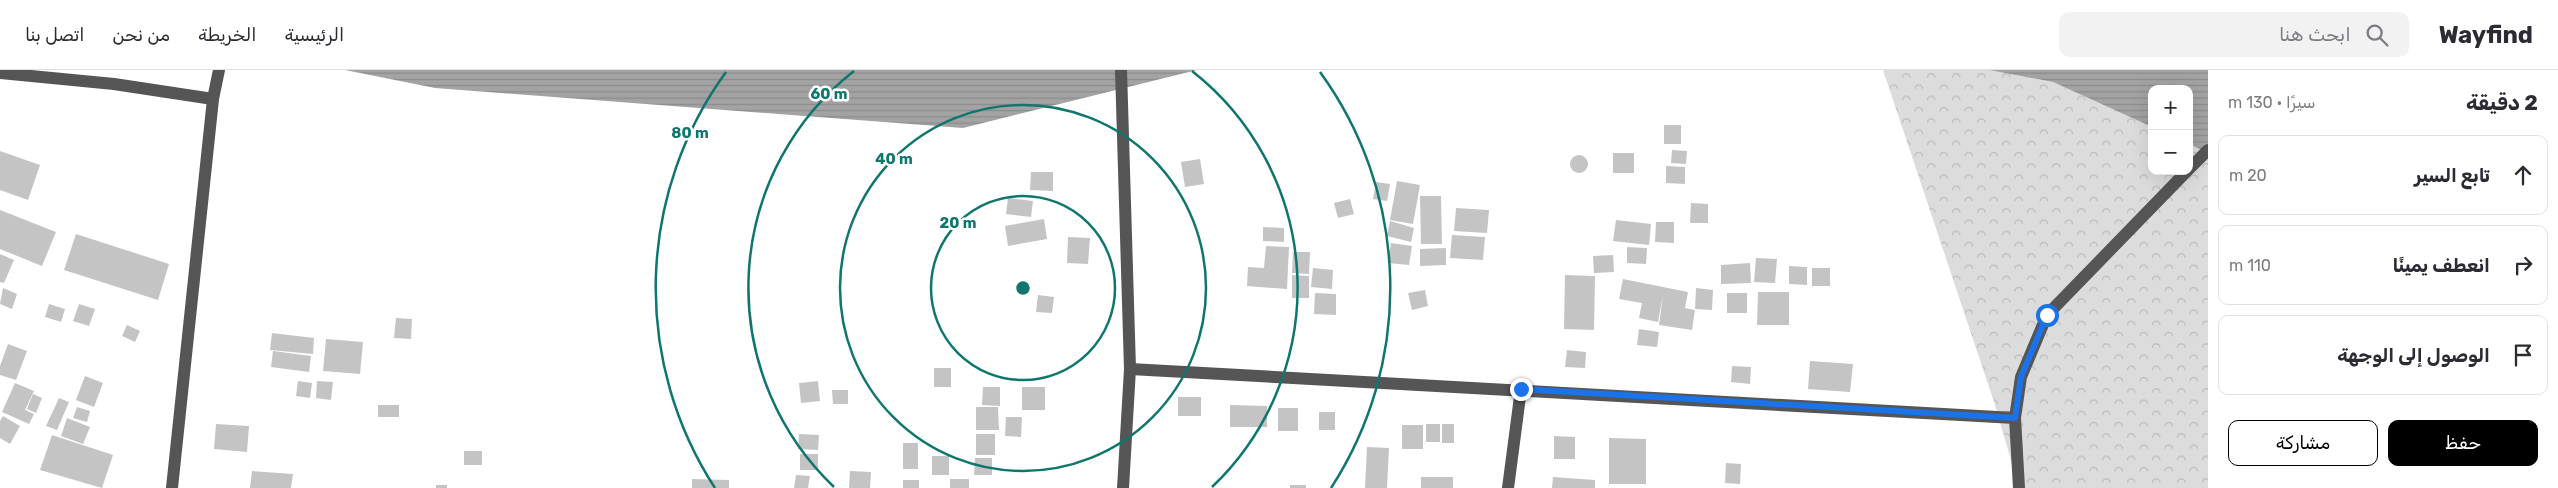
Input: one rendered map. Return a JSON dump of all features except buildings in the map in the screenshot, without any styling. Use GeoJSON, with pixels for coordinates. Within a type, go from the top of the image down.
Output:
{"type":"FeatureCollection","features":[{"type":"Feature","properties":{"kind":"street"},"geometry":{"type":"LineString","coordinates":[[172,488],[213,99],[219,70]]}},
{"type":"Feature","properties":{"kind":"street"},"geometry":{"type":"LineString","coordinates":[[1122,70],[1130,368],[1123,488]]}},
{"type":"Feature","properties":{"kind":"street"},"geometry":{"type":"LineString","coordinates":[[0,74],[114,84],[213,99]]}},
{"type":"Feature","properties":{"kind":"street"},"geometry":{"type":"LineString","coordinates":[[2193,165],[2208,150]]}},
{"type":"Feature","properties":{"kind":"street"},"geometry":{"type":"LineString","coordinates":[[2019,488],[2015,418],[2021,377],[2047,315],[2183,175]]}},
{"type":"Feature","properties":{"kind":"street"},"geometry":{"type":"LineString","coordinates":[[1130,368],[2015,418]]}},
{"type":"Feature","properties":{"kind":"street"},"geometry":{"type":"LineString","coordinates":[[1508,488],[1521,389]]}},
{"type":"Feature","properties":{"kind":"green space"},"geometry":{"type":"Polygon","coordinates":[[[1883,70],[1989,70],[2053,82],[2148,125],[2148,175],[2193,175],[2193,146],[2208,153],[2208,488],[2019,488],[1995,405],[1883,70]]]}},
{"type":"Feature","properties":{"kind":"shaded area"},"geometry":{"type":"Polygon","coordinates":[[[345,70],[1197,70],[963,128],[435,88],[345,70]]]}},
{"type":"Feature","properties":{"kind":"shaded area"},"geometry":{"type":"Polygon","coordinates":[[[1989,70],[2208,70],[2208,153],[2193,146],[2193,85],[2148,85],[2148,125],[2053,82],[1989,70]]]}},
{"type":"Feature","properties":{"kind":"route"},"geometry":{"type":"LineString","coordinates":[[1521,389],[2015,418],[2021,377],[2047,315]]}}]}
